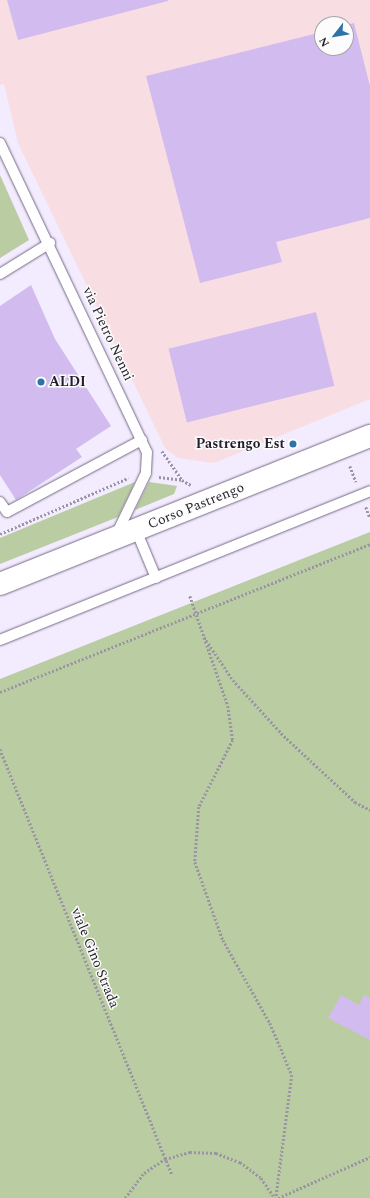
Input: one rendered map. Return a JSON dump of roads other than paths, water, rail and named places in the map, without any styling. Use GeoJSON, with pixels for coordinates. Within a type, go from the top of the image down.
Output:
{"type":"FeatureCollection","features":[{"type":"Feature","properties":{"kind":"street","name":"Corso Pastrengo"},"geometry":{"type":"LineString","coordinates":[[0,584],[370,436]]}},
{"type":"Feature","properties":{"kind":"street","name":"Corso Pastrengo"},"geometry":{"type":"LineString","coordinates":[[0,576],[22,576]]}},
{"type":"Feature","properties":{"kind":"lane","name":"via Pietro Nenni"},"geometry":{"type":"LineString","coordinates":[[0,143],[50,243],[142,440],[147,460],[145,475],[114,539]]}},
{"type":"Feature","properties":{"kind":"lane"},"geometry":{"type":"LineString","coordinates":[[0,274],[50,243]]}},
{"type":"Feature","properties":{"kind":"lane"},"geometry":{"type":"LineString","coordinates":[[0,502],[7,512],[142,440]]}},
{"type":"Feature","properties":{"kind":"lane"},"geometry":{"type":"LineString","coordinates":[[0,640],[370,491]]}},
{"type":"Feature","properties":{"kind":"lane"},"geometry":{"type":"LineString","coordinates":[[136,530],[156,578]]}},
{"type":"Feature","properties":{"kind":"place","name":"ALDI"},"geometry":{"type":"Point","coordinates":[41,382]}},
{"type":"Feature","properties":{"kind":"place","name":"Pastrengo Est"},"geometry":{"type":"Point","coordinates":[293,444]}}]}
